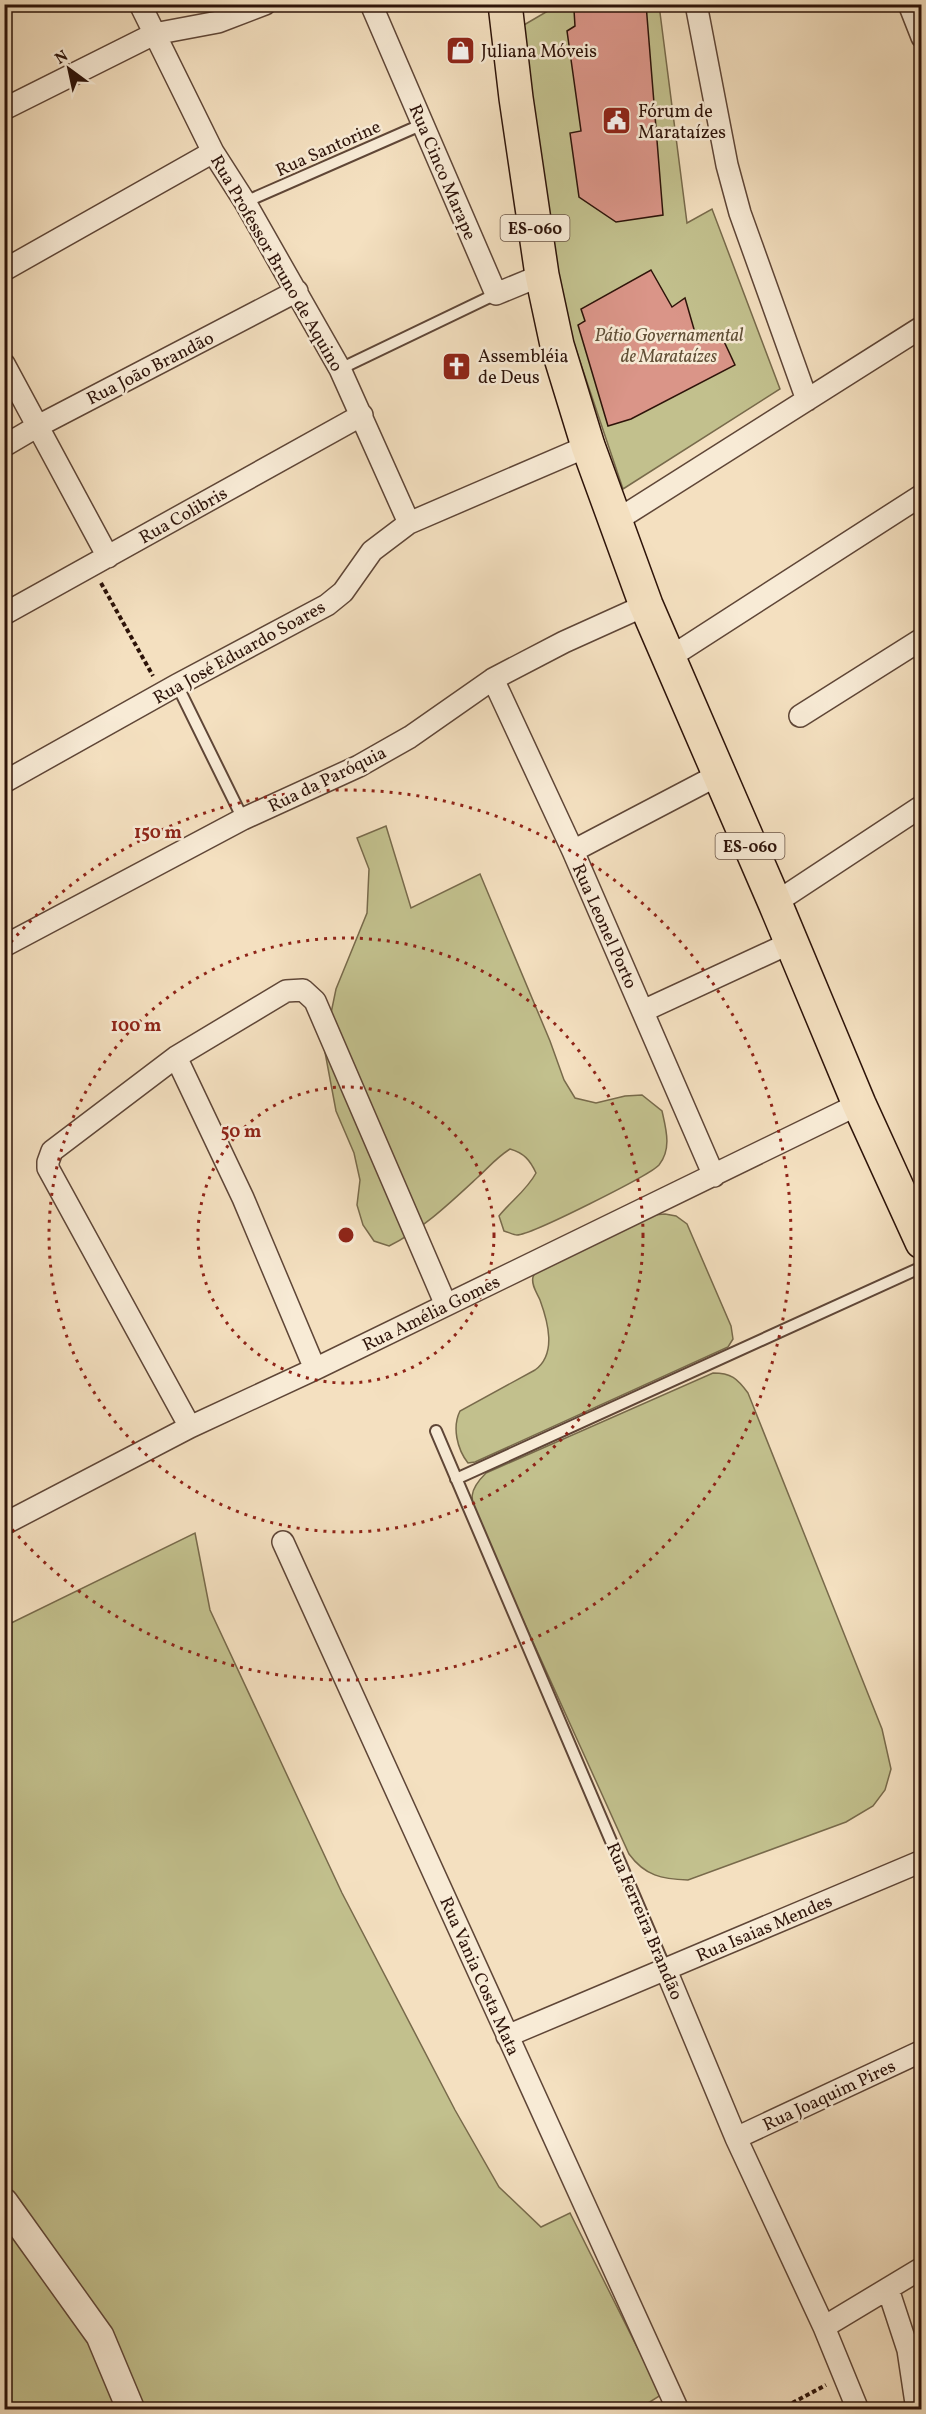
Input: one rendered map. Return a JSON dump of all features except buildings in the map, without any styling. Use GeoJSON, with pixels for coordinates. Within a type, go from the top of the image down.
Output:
{"type":"FeatureCollection","features":[{"type":"Feature","properties":{"kind":"main road","name":"ES-060"},"geometry":{"type":"LineString","coordinates":[[505,4],[516,98],[542,275],[557,345],[588,446],[645,605],[775,903],[859,1104],[921,1242]]}},
{"type":"Feature","properties":{"kind":"street","name":"Rua Professor Bruno de Aquino"},"geometry":{"type":"LineString","coordinates":[[140,4],[213,152],[245,202],[340,369],[409,523]]}},
{"type":"Feature","properties":{"kind":"street"},"geometry":{"type":"LineString","coordinates":[[4,109],[153,34],[218,22],[265,4]]}},
{"type":"Feature","properties":{"kind":"street","name":"Rua Cinco Marape"},"geometry":{"type":"LineString","coordinates":[[370,4],[496,294]]}},
{"type":"Feature","properties":{"kind":"street"},"geometry":{"type":"LineString","coordinates":[[696,4],[727,165],[740,213],[807,400]]}},
{"type":"Feature","properties":{"kind":"street"},"geometry":{"type":"LineString","coordinates":[[909,4],[921,36]]}},
{"type":"Feature","properties":{"kind":"street"},"geometry":{"type":"LineString","coordinates":[[4,270],[213,152]]}},
{"type":"Feature","properties":{"kind":"street"},"geometry":{"type":"LineString","coordinates":[[496,294],[542,275]]}},
{"type":"Feature","properties":{"kind":"street","name":"Rua João Brandão"},"geometry":{"type":"LineString","coordinates":[[4,446],[297,291]]}},
{"type":"Feature","properties":{"kind":"street"},"geometry":{"type":"LineString","coordinates":[[614,522],[921,327]]}},
{"type":"Feature","properties":{"kind":"street"},"geometry":{"type":"LineString","coordinates":[[4,364],[38,426],[100,562]]}},
{"type":"Feature","properties":{"kind":"street","name":"Rua Colibris"},"geometry":{"type":"LineString","coordinates":[[4,614],[362,415]]}},
{"type":"Feature","properties":{"kind":"street","name":"Rua José Eduardo Soares"},"geometry":{"type":"LineString","coordinates":[[4,782],[327,604],[344,592],[372,551],[409,523],[588,446]]}},
{"type":"Feature","properties":{"kind":"street"},"geometry":{"type":"LineString","coordinates":[[669,658],[921,495]]}},
{"type":"Feature","properties":{"kind":"street","name":"Rua da Paróquia"},"geometry":{"type":"LineString","coordinates":[[4,946],[243,819],[359,766],[410,737],[493,679],[564,642],[645,605]]}},
{"type":"Feature","properties":{"kind":"street"},"geometry":{"type":"LineString","coordinates":[[800,716],[921,639]]}},
{"type":"Feature","properties":{"kind":"street","name":"Rua Leonel Porto"},"geometry":{"type":"LineString","coordinates":[[493,679],[573,851],[714,1176]]}},
{"type":"Feature","properties":{"kind":"street"},"geometry":{"type":"LineString","coordinates":[[573,851],[718,775]]}},
{"type":"Feature","properties":{"kind":"street"},"geometry":{"type":"LineString","coordinates":[[775,903],[919,814]]}},
{"type":"Feature","properties":{"kind":"street"},"geometry":{"type":"LineString","coordinates":[[642,1011],[790,943]]}},
{"type":"Feature","properties":{"kind":"street"},"geometry":{"type":"LineString","coordinates":[[190,1427],[48,1168],[48,1162],[52,1151],[176,1057],[286,991],[303,990],[315,1001],[446,1305]]}},
{"type":"Feature","properties":{"kind":"street"},"geometry":{"type":"LineString","coordinates":[[176,1057],[243,1198],[315,1369]]}},
{"type":"Feature","properties":{"kind":"street","name":"Rua Amélia Gomes"},"geometry":{"type":"LineString","coordinates":[[4,1524],[190,1427],[315,1369],[859,1104]]}},
{"type":"Feature","properties":{"kind":"street","name":"Rua Vania Costa Mata"},"geometry":{"type":"LineString","coordinates":[[283,1542],[674,2408]]}},
{"type":"Feature","properties":{"kind":"street","name":"Rua Isaias Mendes"},"geometry":{"type":"LineString","coordinates":[[507,2036],[921,1860]]}},
{"type":"Feature","properties":{"kind":"street","name":"Rua Ferreira Brandão"},"geometry":{"type":"LineString","coordinates":[[666,1970],[736,2138],[824,2327],[858,2409]]}},
{"type":"Feature","properties":{"kind":"street","name":"Rua Joaquim Pires"},"geometry":{"type":"LineString","coordinates":[[736,2138],[921,2052]]}},
{"type":"Feature","properties":{"kind":"street"},"geometry":{"type":"LineString","coordinates":[[4,2202],[100,2336],[131,2409]]}},
{"type":"Feature","properties":{"kind":"street"},"geometry":{"type":"LineString","coordinates":[[824,2327],[921,2268]]}},
{"type":"Feature","properties":{"kind":"street"},"geometry":{"type":"LineString","coordinates":[[888,2289],[908,2350],[917,2409]]}},
{"type":"Feature","properties":{"kind":"lane","name":"Rua Santorine"},"geometry":{"type":"LineString","coordinates":[[245,202],[423,124]]}},
{"type":"Feature","properties":{"kind":"lane"},"geometry":{"type":"LineString","coordinates":[[340,369],[496,294]]}},
{"type":"Feature","properties":{"kind":"lane"},"geometry":{"type":"LineString","coordinates":[[170,689],[243,819]]}},
{"type":"Feature","properties":{"kind":"lane"},"geometry":{"type":"LineString","coordinates":[[456,1479],[921,1267]]}},
{"type":"Feature","properties":{"kind":"lane","name":"Rua Ferreira Brandão"},"geometry":{"type":"LineString","coordinates":[[436,1431],[666,1970]]}},
{"type":"Feature","properties":{"kind":"path"},"geometry":{"type":"LineString","coordinates":[[100,562],[170,689]]}},
{"type":"Feature","properties":{"kind":"path"},"geometry":{"type":"LineString","coordinates":[[779,2409],[843,2376]]}},
{"type":"Feature","properties":{"kind":"green space","name":"Pátio Governamental de Marataízes"},"geometry":{"type":"Polygon","coordinates":[[[558,5],[659,5],[687,223],[712,209],[780,389],[623,489],[563,311],[517,29],[558,5]]]}},
{"type":"Feature","properties":{"kind":"green space"},"geometry":{"type":"Polygon","coordinates":[[[386,826],[411,908],[480,874],[564,1080],[575,1098],[596,1103],[625,1096],[642,1095],[662,1111],[667,1146],[659,1165],[590,1204],[516,1235],[504,1231],[499,1216],[536,1173],[526,1158],[510,1149],[413,1232],[389,1246],[374,1241],[363,1225],[357,1205],[360,1180],[354,1153],[336,1111],[324,1047],[336,989],[367,913],[369,869],[357,838],[386,826]]]}},
{"type":"Feature","properties":{"kind":"green space"},"geometry":{"type":"Polygon","coordinates":[[[653,1215],[676,1216],[687,1224],[731,1326],[733,1339],[728,1347],[475,1462],[468,1463],[457,1438],[456,1424],[460,1411],[535,1370],[546,1355],[548,1328],[533,1283],[533,1276],[537,1270],[653,1215]]]}},
{"type":"Feature","properties":{"kind":"green space"},"geometry":{"type":"Polygon","coordinates":[[[713,1373],[733,1377],[748,1393],[882,1729],[891,1769],[885,1790],[873,1806],[846,1822],[688,1880],[662,1877],[648,1872],[629,1854],[480,1525],[472,1497],[475,1486],[486,1473],[713,1373]]]}},
{"type":"Feature","properties":{"kind":"green space"},"geometry":{"type":"Polygon","coordinates":[[[195,1533],[210,1610],[342,1893],[455,2110],[499,2187],[541,2227],[570,2213],[661,2395],[637,2410],[5,2410],[5,1626],[195,1533]]]}},
{"type":"Feature","properties":{"kind":"place","name":"Juliana Móveis"},"geometry":{"type":"Point","coordinates":[460,51]}},
{"type":"Feature","properties":{"kind":"place","name":"Fórum de Marataízes"},"geometry":{"type":"Point","coordinates":[617,121]}},
{"type":"Feature","properties":{"kind":"place","name":"Assembléia de Deus"},"geometry":{"type":"Point","coordinates":[457,366]}}]}
